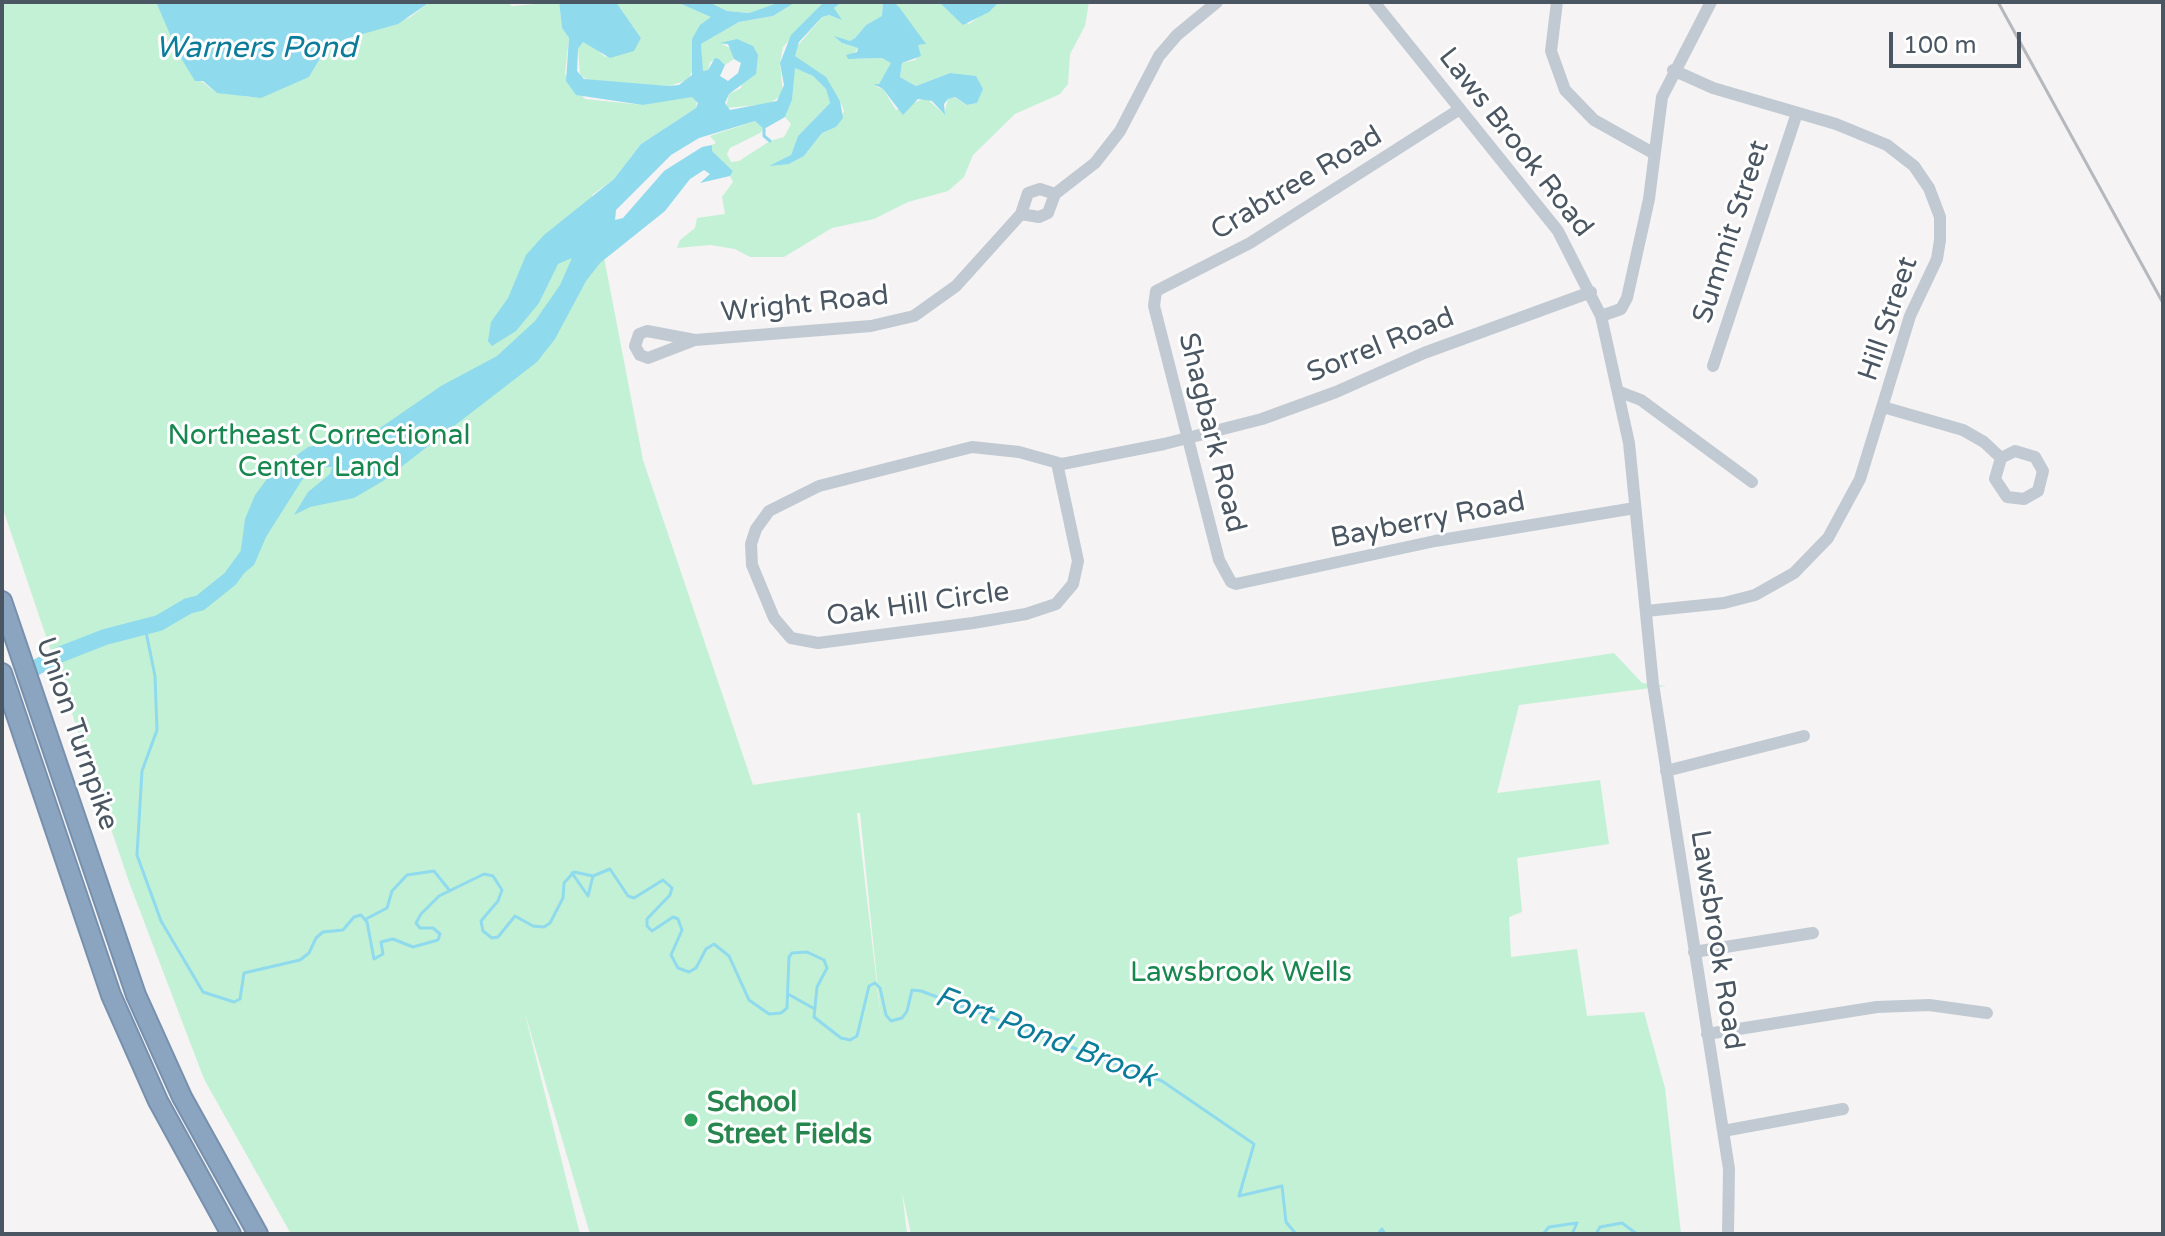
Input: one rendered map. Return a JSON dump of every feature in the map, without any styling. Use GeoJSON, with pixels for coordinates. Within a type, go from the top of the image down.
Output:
{"type":"FeatureCollection","features":[{"type":"Feature","properties":{"kind":"highway","name":"Union Turnpike"},"geometry":{"type":"LineString","coordinates":[[2,601],[136,995],[168,1069],[258,1234]]}},
{"type":"Feature","properties":{"kind":"highway","name":"Union Turnpike"},"geometry":{"type":"LineString","coordinates":[[2,673],[111,995],[142,1067],[231,1234]]}},
{"type":"Feature","properties":{"kind":"street","name":"Wright Road"},"geometry":{"type":"LineString","coordinates":[[1021,214],[1043,216],[1051,209],[1055,194],[1103,154],[1127,119],[1159,56],[1177,35],[1217,2]]}},
{"type":"Feature","properties":{"kind":"street","name":"Laws Brook Road"},"geometry":{"type":"LineString","coordinates":[[1374,2],[1558,231],[1591,292],[1601,316],[1620,392],[1650,653]]}},
{"type":"Feature","properties":{"kind":"street"},"geometry":{"type":"LineString","coordinates":[[1571,2],[1559,2],[1551,51],[1565,90],[1594,120],[1653,153]]}},
{"type":"Feature","properties":{"kind":"street"},"geometry":{"type":"LineString","coordinates":[[1601,316],[1621,309],[1627,298],[1640,250],[1662,97],[1673,70],[1711,2]]}},
{"type":"Feature","properties":{"kind":"street","name":"Hill Street"},"geometry":{"type":"LineString","coordinates":[[1646,611],[1740,600],[1768,590],[1808,562],[1849,505],[1915,301],[1937,259],[1940,217],[1923,177],[1900,154],[1868,135],[1713,88],[1673,70]]}},
{"type":"Feature","properties":{"kind":"street","name":"Crabtree Road"},"geometry":{"type":"LineString","coordinates":[[1155,293],[1175,279],[1250,243],[1460,109]]}},
{"type":"Feature","properties":{"kind":"street","name":"Summit Street"},"geometry":{"type":"LineString","coordinates":[[1713,366],[1797,113]]}},
{"type":"Feature","properties":{"kind":"street","name":"Wright Road"},"geometry":{"type":"LineString","coordinates":[[695,340],[871,326],[914,316],[956,286],[1021,214],[1025,197],[1031,190],[1055,194]]}},
{"type":"Feature","properties":{"kind":"street","name":"Sorrel Road"},"geometry":{"type":"LineString","coordinates":[[1188,438],[1262,419],[1477,332],[1591,292]]}},
{"type":"Feature","properties":{"kind":"street","name":"Shagbark Road"},"geometry":{"type":"LineString","coordinates":[[1155,293],[1154,306],[1219,560],[1231,582]]}},
{"type":"Feature","properties":{"kind":"street"},"geometry":{"type":"LineString","coordinates":[[1620,392],[1641,400],[1752,482]]}},
{"type":"Feature","properties":{"kind":"street"},"geometry":{"type":"LineString","coordinates":[[1883,407],[1963,430],[1984,442],[2001,458]]}},
{"type":"Feature","properties":{"kind":"street","name":"Oak Hill Circle"},"geometry":{"type":"LineString","coordinates":[[1057,463],[1078,561],[1073,584],[1056,604],[1013,617],[818,643],[791,638],[774,618],[752,565],[751,544],[761,518],[769,511],[846,477],[972,447],[1019,452],[1057,463],[1099,459],[1188,438]]}},
{"type":"Feature","properties":{"kind":"street"},"geometry":{"type":"LineString","coordinates":[[2015,451],[2035,457],[2043,476],[2038,491],[2018,500],[2003,493],[1995,473],[2001,458],[2015,451]]}},
{"type":"Feature","properties":{"kind":"street","name":"Bayberry Road"},"geometry":{"type":"LineString","coordinates":[[1231,582],[1254,581],[1435,541],[1635,508]]}},
{"type":"Feature","properties":{"kind":"street","name":"Lawsbrook Road"},"geometry":{"type":"LineString","coordinates":[[1650,653],[1729,1169],[1728,1234]]}},
{"type":"Feature","properties":{"kind":"street"},"geometry":{"type":"LineString","coordinates":[[1666,771],[1804,736]]}},
{"type":"Feature","properties":{"kind":"street"},"geometry":{"type":"LineString","coordinates":[[1694,952],[1813,933]]}},
{"type":"Feature","properties":{"kind":"street"},"geometry":{"type":"LineString","coordinates":[[1707,1034],[1877,1007],[1929,1005],[1987,1013]]}},
{"type":"Feature","properties":{"kind":"street"},"geometry":{"type":"LineString","coordinates":[[1723,1131],[1843,1109]]}},
{"type":"Feature","properties":{"kind":"green space","name":"Northeast Correctional Center Land"},"geometry":{"type":"Polygon","coordinates":[[[2,2],[156,2],[190,73],[217,93],[236,93],[248,97],[309,77],[324,52],[365,31],[409,18],[430,2],[507,2],[512,6],[559,2],[562,28],[569,38],[565,74],[585,99],[643,105],[692,96],[697,99],[696,108],[641,144],[614,179],[592,195],[643,460],[753,785],[1614,653],[1642,683],[1666,686],[1519,705],[1497,793],[1600,780],[1609,844],[1517,858],[1522,912],[1509,917],[1511,957],[1577,949],[1587,1016],[1644,1012],[1665,1088],[1681,1234],[911,1234],[902,1192],[907,1234],[590,1234],[524,1010],[580,1234],[291,1234],[204,1079],[129,882],[2,506],[2,2]],[[857,813],[881,1021],[860,813],[857,813]]]}},
{"type":"Feature","properties":{"kind":"green space"},"geometry":{"type":"Polygon","coordinates":[[[616,2],[677,2],[709,14],[712,18],[692,39],[695,65],[688,80],[669,86],[591,82],[580,75],[578,49],[583,42],[587,41],[605,57],[641,38],[616,2]]]}},
{"type":"Feature","properties":{"kind":"green space"},"geometry":{"type":"Polygon","coordinates":[[[709,2],[780,2],[749,13],[727,11],[709,2]]]}},
{"type":"Feature","properties":{"kind":"green space"},"geometry":{"type":"Polygon","coordinates":[[[796,2],[824,2],[783,47],[780,63],[783,94],[769,104],[726,108],[729,94],[741,88],[753,46],[722,44],[732,49],[734,59],[725,65],[719,59],[710,62],[708,70],[702,71],[701,44],[739,22],[773,16],[796,2]]]}},
{"type":"Feature","properties":{"kind":"green space"},"geometry":{"type":"Polygon","coordinates":[[[842,2],[883,2],[882,17],[866,25],[850,41],[837,38],[858,48],[853,54],[856,59],[882,58],[892,63],[877,87],[883,89],[896,110],[926,98],[944,114],[948,99],[954,97],[967,105],[977,103],[982,89],[962,75],[950,73],[916,86],[900,77],[902,63],[916,60],[918,45],[925,44],[893,2],[939,2],[969,24],[999,2],[1089,2],[1085,26],[1070,54],[1068,84],[1060,94],[1015,114],[973,155],[964,177],[948,191],[908,202],[874,219],[832,228],[784,257],[750,257],[735,249],[710,245],[677,248],[680,240],[695,228],[697,218],[725,214],[722,197],[733,182],[730,176],[733,171],[711,150],[716,143],[710,136],[755,121],[760,124],[764,129],[760,133],[730,148],[727,154],[731,162],[739,161],[770,141],[784,137],[791,124],[785,117],[792,100],[794,67],[813,76],[826,89],[830,103],[798,136],[791,155],[777,164],[789,164],[804,156],[822,133],[836,127],[844,111],[840,101],[830,86],[795,56],[795,49],[822,17],[828,15],[840,19],[834,8],[842,2]]]}},
{"type":"Feature","properties":{"kind":"water","name":"Warners Pond"},"geometry":{"type":"Polygon","coordinates":[[[156,2],[430,2],[398,24],[345,39],[324,52],[309,77],[261,98],[217,93],[203,81],[195,81],[179,55],[156,2]]]}},
{"type":"Feature","properties":{"kind":"water"},"geometry":{"type":"Polygon","coordinates":[[[559,2],[616,2],[641,38],[634,51],[610,58],[583,42],[578,49],[577,71],[584,79],[669,86],[679,85],[692,75],[692,39],[700,25],[711,17],[677,2],[709,2],[727,11],[749,13],[780,2],[796,2],[773,16],[739,22],[701,44],[703,71],[708,70],[715,58],[719,59],[725,65],[720,76],[728,81],[738,73],[741,63],[734,59],[728,44],[720,43],[737,39],[753,46],[758,55],[756,74],[729,94],[725,103],[730,110],[777,101],[784,85],[780,63],[791,35],[824,2],[842,2],[834,8],[842,20],[829,15],[822,17],[799,42],[795,56],[826,77],[840,101],[843,118],[836,127],[822,133],[804,156],[789,164],[769,166],[791,155],[798,136],[830,103],[826,89],[813,76],[795,68],[792,100],[785,117],[764,129],[755,121],[699,138],[671,155],[616,210],[615,220],[623,218],[664,171],[702,147],[712,145],[712,151],[733,171],[730,176],[700,183],[710,174],[704,170],[690,179],[665,211],[600,263],[586,281],[555,339],[537,362],[383,481],[354,498],[310,507],[294,515],[308,492],[330,474],[332,467],[323,467],[302,480],[266,537],[254,565],[237,579],[245,519],[255,495],[270,475],[308,447],[355,438],[380,428],[441,386],[497,356],[535,321],[560,285],[572,258],[558,264],[539,303],[516,331],[492,346],[488,341],[491,322],[508,298],[526,255],[544,235],[614,179],[641,144],[696,108],[698,103],[692,97],[643,105],[576,95],[566,81],[569,38],[562,28],[559,2]]]}},
{"type":"Feature","properties":{"kind":"water"},"geometry":{"type":"Polygon","coordinates":[[[883,2],[893,2],[899,7],[926,44],[918,45],[921,56],[902,63],[900,77],[916,86],[950,73],[976,76],[983,89],[977,103],[967,105],[955,97],[948,99],[944,104],[945,115],[932,101],[918,99],[903,115],[883,89],[874,84],[879,84],[891,63],[882,58],[848,59],[846,55],[857,52],[858,48],[842,43],[834,36],[850,41],[855,38],[866,25],[882,16],[883,2]]]}},
{"type":"Feature","properties":{"kind":"water"},"geometry":{"type":"Polygon","coordinates":[[[939,2],[999,2],[989,12],[963,25],[939,2]]]}},
{"type":"Feature","properties":{"kind":"waterway"},"geometry":{"type":"LineString","coordinates":[[764,129],[764,136],[770,141]]}},
{"type":"Feature","properties":{"kind":"waterway"},"geometry":{"type":"LineString","coordinates":[[35,668],[105,637],[159,623],[188,606],[200,603],[230,579],[250,552]]}},
{"type":"Feature","properties":{"kind":"waterway","name":"Fort Pond Brook"},"geometry":{"type":"LineString","coordinates":[[145,627],[155,676],[157,730],[142,771],[137,855],[161,921],[203,992],[234,1002],[240,999],[244,973],[300,960],[309,953],[316,938],[323,932],[343,930],[354,917],[361,915],[367,922],[374,959],[383,954],[381,942],[393,939],[413,947],[438,940],[440,934],[433,928],[420,928],[416,923],[421,914],[439,896],[484,874],[493,876],[502,890],[498,901],[481,921],[483,931],[492,938],[498,937],[515,916],[533,926],[544,927],[550,923],[563,898],[564,883],[574,872],[593,876],[610,869],[628,896],[634,898],[663,880],[672,888],[670,895],[647,919],[647,926],[652,931],[673,917],[678,919],[682,930],[671,955],[678,968],[689,972],[696,968],[706,949],[714,944],[729,956],[749,1000],[769,1014],[781,1013],[787,1008],[789,957],[792,953],[807,952],[824,960],[827,968],[817,987],[814,1017],[841,1038],[850,1040],[857,1036],[869,986],[875,983],[880,988],[886,1015],[891,1021],[902,1018],[907,1011],[912,990],[921,991],[1162,1081],[1254,1144],[1239,1196],[1282,1186],[1286,1222],[1296,1234]]}},
{"type":"Feature","properties":{"kind":"waterway","name":"Fort Pond Brook"},"geometry":{"type":"LineString","coordinates":[[366,919],[387,908],[392,891],[407,875],[434,871],[450,891]]}},
{"type":"Feature","properties":{"kind":"waterway","name":"Fort Pond Brook"},"geometry":{"type":"LineString","coordinates":[[572,873],[588,896],[593,876]]}},
{"type":"Feature","properties":{"kind":"waterway","name":"Fort Pond Brook"},"geometry":{"type":"LineString","coordinates":[[788,994],[813,1008]]}},
{"type":"Feature","properties":{"kind":"waterway","name":"Fort Pond Brook"},"geometry":{"type":"LineString","coordinates":[[1543,1234],[1549,1227],[1577,1223],[1572,1234]]}},
{"type":"Feature","properties":{"kind":"waterway","name":"Fort Pond Brook"},"geometry":{"type":"LineString","coordinates":[[1596,1234],[1600,1227],[1622,1223],[1637,1234]]}},
{"type":"Feature","properties":{"kind":"waterway","name":"Fort Pond Brook"},"geometry":{"type":"LineString","coordinates":[[1378,1234],[1382,1229],[1385,1234]]}},
{"type":"Feature","properties":{"kind":"railway"},"geometry":{"type":"LineString","coordinates":[[1998,2],[2163,303]]}},
{"type":"Feature","properties":{"kind":"place","name":"School Street Fields"},"geometry":{"type":"Point","coordinates":[691,1120]}},
{"type":"Feature","properties":{"kind":"park label","name":"Lawsbrook Wells"},"geometry":{"type":"Point","coordinates":[1241,974]}}]}
